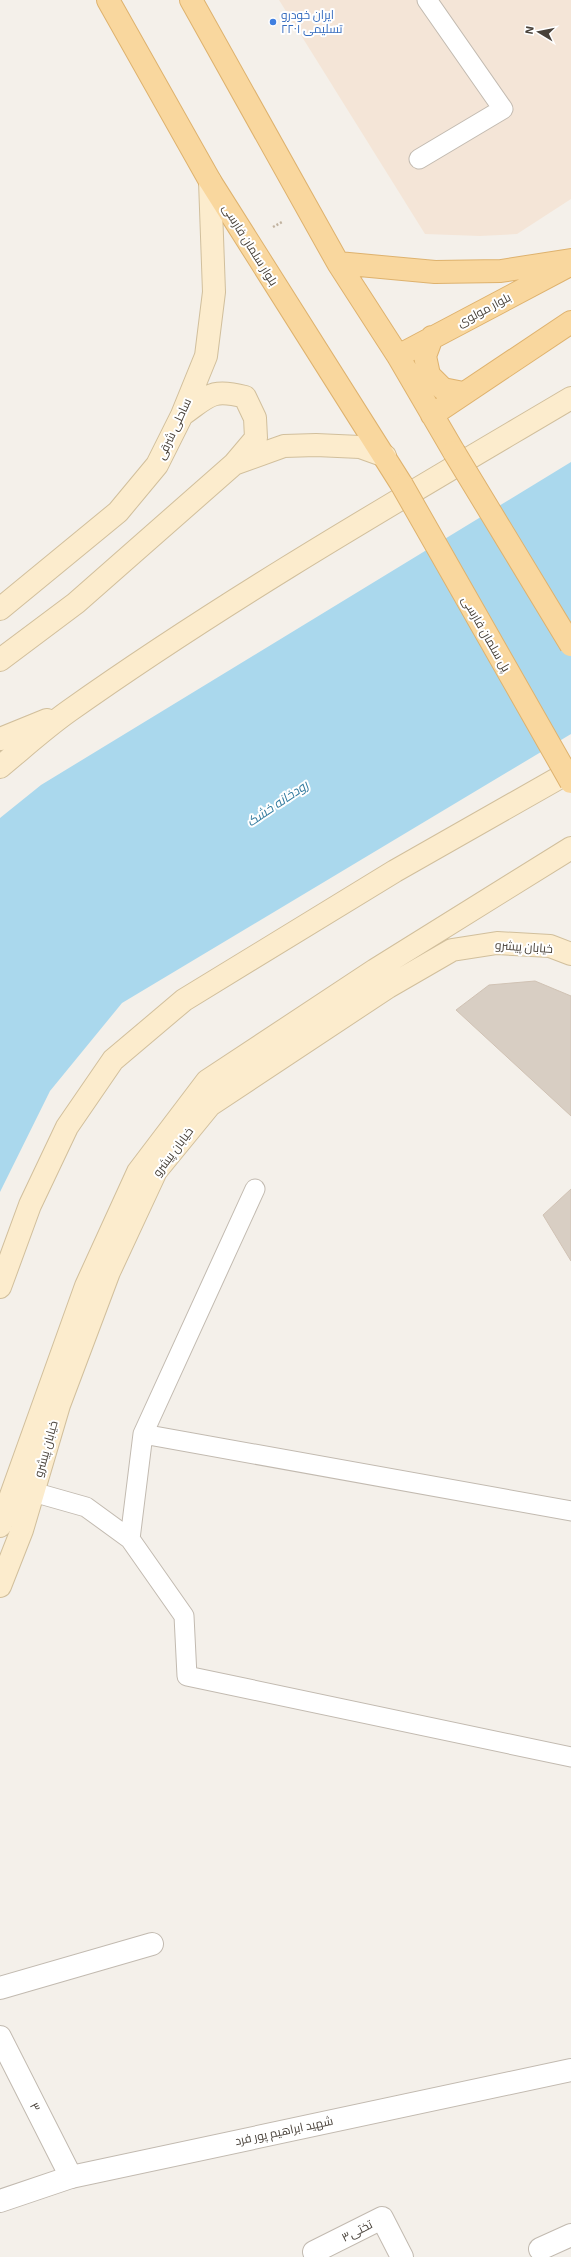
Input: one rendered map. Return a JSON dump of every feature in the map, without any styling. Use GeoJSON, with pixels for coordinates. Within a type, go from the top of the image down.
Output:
{"type":"FeatureCollection","features":[{"type":"Feature","properties":{"kind":"main road","name":"بلوار سلمان فارسی"},"geometry":{"type":"LineString","coordinates":[[108,0],[210,181],[402,485]]}},
{"type":"Feature","properties":{"kind":"main road"},"geometry":{"type":"LineString","coordinates":[[191,0],[338,263],[398,356],[454,452],[571,645]]}},
{"type":"Feature","properties":{"kind":"main road","name":"ساحلی شرقی"},"geometry":{"type":"LineString","coordinates":[[0,609],[118,512],[157,465],[182,415],[206,356],[214,292],[210,181]]}},
{"type":"Feature","properties":{"kind":"main road"},"geometry":{"type":"LineString","coordinates":[[338,263],[435,272],[501,271],[571,260]]}},
{"type":"Feature","properties":{"kind":"main road","name":"بلوار مولوی"},"geometry":{"type":"LineString","coordinates":[[398,356],[571,265]]}},
{"type":"Feature","properties":{"kind":"main road"},"geometry":{"type":"LineString","coordinates":[[432,415],[571,322]]}},
{"type":"Feature","properties":{"kind":"main road"},"geometry":{"type":"LineString","coordinates":[[432,337],[425,356],[429,375],[443,389],[463,393]]}},
{"type":"Feature","properties":{"kind":"main road"},"geometry":{"type":"LineString","coordinates":[[0,660],[76,603],[234,464],[256,438],[255,418],[245,397],[230,393],[213,393],[182,415]]}},
{"type":"Feature","properties":{"kind":"main road"},"geometry":{"type":"LineString","coordinates":[[0,767],[68,712],[187,632],[366,519],[571,398]]}},
{"type":"Feature","properties":{"kind":"main road"},"geometry":{"type":"LineString","coordinates":[[234,464],[284,446],[316,445],[360,447],[385,456]]}},
{"type":"Feature","properties":{"kind":"main road","name":"پل سلمان فارسی"},"geometry":{"type":"LineString","coordinates":[[402,485],[571,782]]}},
{"type":"Feature","properties":{"kind":"main road"},"geometry":{"type":"LineString","coordinates":[[0,739],[68,712]]}},
{"type":"Feature","properties":{"kind":"main road"},"geometry":{"type":"LineString","coordinates":[[0,1287],[30,1205],[67,1127],[113,1060],[184,1000],[395,871],[571,771]]}},
{"type":"Feature","properties":{"kind":"main road","name":"خیابان پیشرو"},"geometry":{"type":"LineString","coordinates":[[0,1526],[86,1286],[138,1172],[208,1081],[375,970],[571,848]]}},
{"type":"Feature","properties":{"kind":"main road","name":"خیابان پیشرو"},"geometry":{"type":"LineString","coordinates":[[0,1586],[22,1530],[59,1405],[109,1272],[156,1171],[210,1105],[388,987],[452,950],[497,943],[550,946],[571,954]]}},
{"type":"Feature","properties":{"kind":"street"},"geometry":{"type":"LineString","coordinates":[[0,1988],[152,1944]]}},
{"type":"Feature","properties":{"kind":"street","name":"۳"},"geometry":{"type":"LineString","coordinates":[[0,2037],[71,2177]]}},
{"type":"Feature","properties":{"kind":"street","name":"شهید ابراهیم پور فرد"},"geometry":{"type":"LineString","coordinates":[[0,2201],[71,2177],[571,2070]]}},
{"type":"Feature","properties":{"kind":"street","name":"تختی۳"},"geometry":{"type":"LineString","coordinates":[[314,2252],[382,2218],[402,2257]]}},
{"type":"Feature","properties":{"kind":"street"},"geometry":{"type":"LineString","coordinates":[[540,2249],[571,2235]]}},
{"type":"Feature","properties":{"kind":"lane"},"geometry":{"type":"LineString","coordinates":[[418,159],[503,109],[427,0]]}},
{"type":"Feature","properties":{"kind":"lane"},"geometry":{"type":"LineString","coordinates":[[130,1539],[144,1434],[255,1189]]}},
{"type":"Feature","properties":{"kind":"lane"},"geometry":{"type":"LineString","coordinates":[[144,1434],[571,1511]]}},
{"type":"Feature","properties":{"kind":"lane"},"geometry":{"type":"LineString","coordinates":[[34,1492],[86,1507],[130,1539],[184,1616],[187,1676],[571,1757]]}},
{"type":"Feature","properties":{"kind":"shaded area"},"geometry":{"type":"Polygon","coordinates":[[[279,0],[571,0],[571,199],[517,234],[480,236],[425,234],[279,0]]]}},
{"type":"Feature","properties":{"kind":"water","name":"رودخانه خشک"},"geometry":{"type":"Polygon","coordinates":[[[571,462],[571,734],[122,1003],[50,1091],[0,1192],[0,818],[41,785],[571,462]]]}},
{"type":"Feature","properties":{"kind":"building"},"geometry":{"type":"Polygon","coordinates":[[[535,981],[571,996],[571,1116],[456,1010],[489,985],[535,981]]]}},
{"type":"Feature","properties":{"kind":"building"},"geometry":{"type":"Polygon","coordinates":[[[571,1189],[571,1261],[543,1215],[571,1189]]]}},
{"type":"Feature","properties":{"kind":"place","name":"ایران خودرو تسلیمی ۲۲۰۱"},"geometry":{"type":"Point","coordinates":[273,22]}}]}
